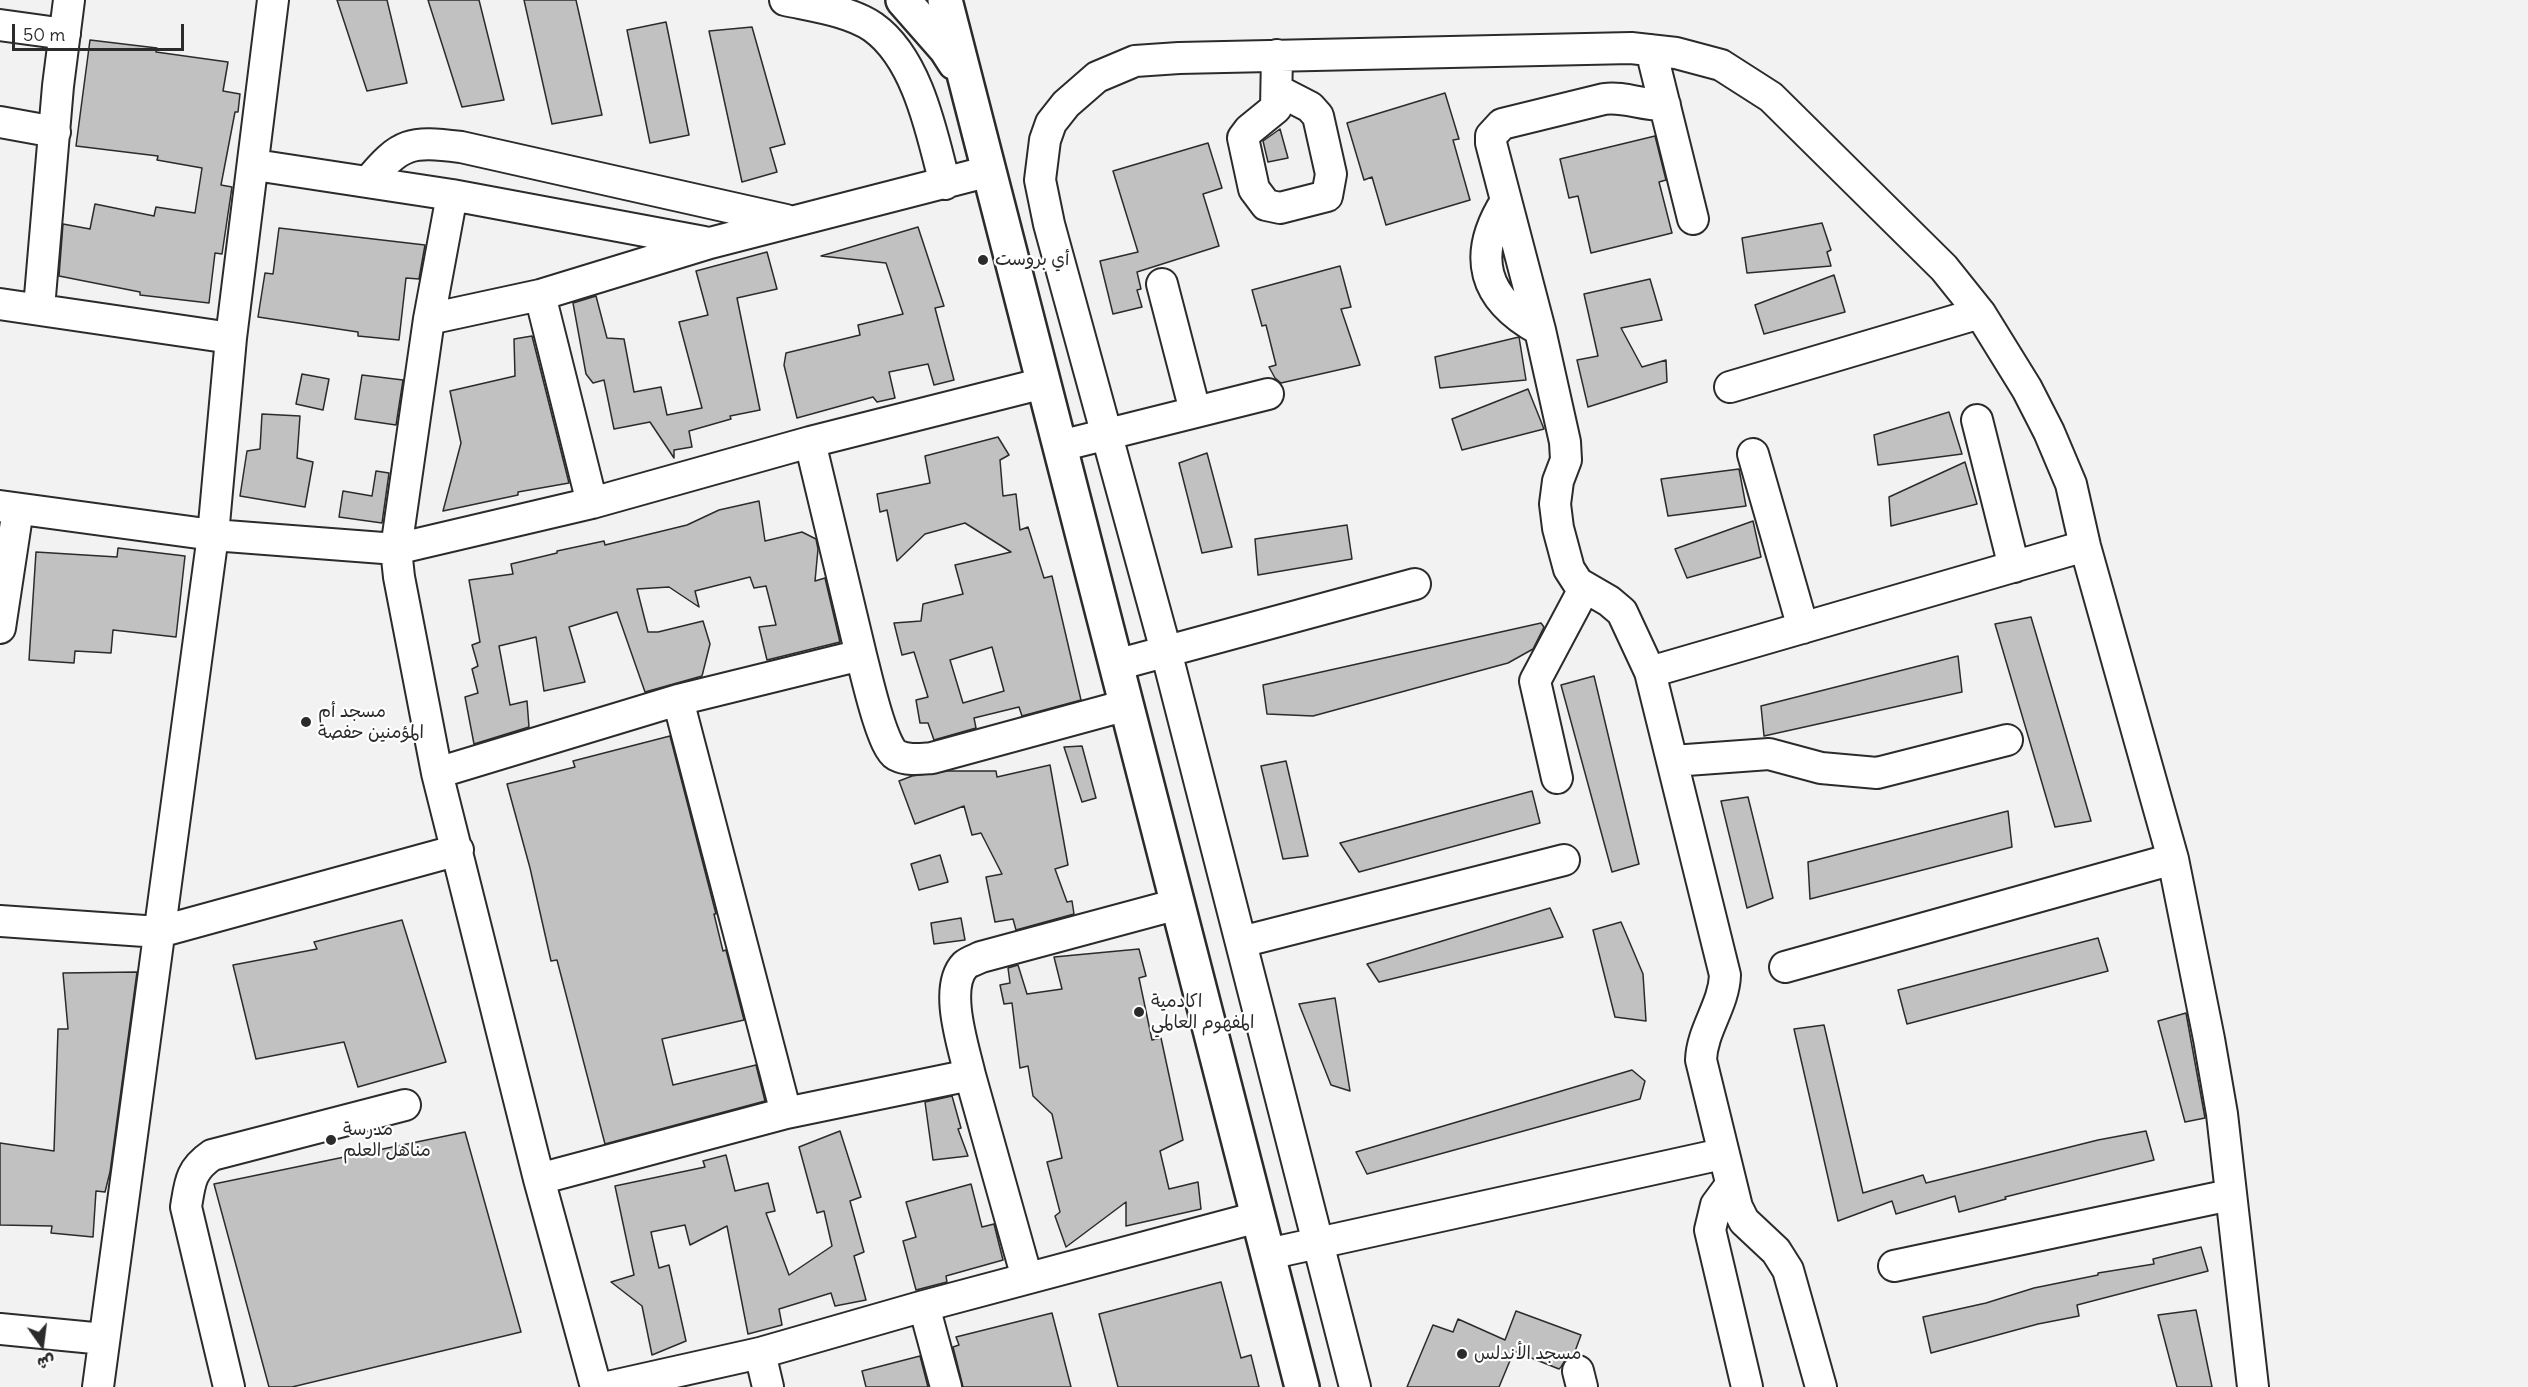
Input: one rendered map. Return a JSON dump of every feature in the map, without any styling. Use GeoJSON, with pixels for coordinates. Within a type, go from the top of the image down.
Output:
{"type":"FeatureCollection","features":[{"type":"Feature","properties":{"kind":"main road"},"geometry":{"type":"LineString","coordinates":[[903,0],[946,49],[964,77]]}},
{"type":"Feature","properties":{"kind":"main road"},"geometry":{"type":"LineString","coordinates":[[945,0],[1302,1387]]}},
{"type":"Feature","properties":{"kind":"street"},"geometry":{"type":"LineString","coordinates":[[39,308],[69,0]]}},
{"type":"Feature","properties":{"kind":"street"},"geometry":{"type":"LineString","coordinates":[[98,1387],[213,535],[231,338],[255,165],[273,0]]}},
{"type":"Feature","properties":{"kind":"street"},"geometry":{"type":"LineString","coordinates":[[785,0],[833,10],[872,27],[896,50],[913,83],[928,121],[945,184]]}},
{"type":"Feature","properties":{"kind":"street"},"geometry":{"type":"LineString","coordinates":[[0,25],[65,34]]}},
{"type":"Feature","properties":{"kind":"street"},"geometry":{"type":"LineString","coordinates":[[1355,1387],[1166,651],[1049,224],[1040,180],[1045,140],[1051,123],[1066,104],[1097,77],[1135,61],[1631,48],[1676,53],[1721,65],[1771,97],[1944,268],[1980,313],[2026,389],[2049,432],[2071,484],[2085,546],[2173,859],[2210,1039],[2222,1114],[2253,1387]]}},
{"type":"Feature","properties":{"kind":"street"},"geometry":{"type":"LineString","coordinates":[[1651,50],[1693,219]]}},
{"type":"Feature","properties":{"kind":"street"},"geometry":{"type":"LineString","coordinates":[[1277,56],[1277,90]]}},
{"type":"Feature","properties":{"kind":"street"},"geometry":{"type":"LineString","coordinates":[[1665,105],[1652,106],[1612,98],[1502,124],[1495,129],[1491,143],[1540,330],[1566,452],[1556,493],[1558,528],[1569,569],[1578,583],[1609,601],[1622,612],[1650,672],[1725,975],[1724,987],[1702,1042],[1701,1060],[1730,1186],[1744,1221],[1776,1251],[1788,1270],[1821,1387]]}},
{"type":"Feature","properties":{"kind":"street"},"geometry":{"type":"LineString","coordinates":[[0,122],[55,132]]}},
{"type":"Feature","properties":{"kind":"street"},"geometry":{"type":"LineString","coordinates":[[368,182],[389,156],[404,148],[426,143],[461,147],[793,222]]}},
{"type":"Feature","properties":{"kind":"street"},"geometry":{"type":"LineString","coordinates":[[255,165],[452,195],[710,243]]}},
{"type":"Feature","properties":{"kind":"street"},"geometry":{"type":"LineString","coordinates":[[429,319],[540,295],[710,243],[990,171]]}},
{"type":"Feature","properties":{"kind":"street"},"geometry":{"type":"LineString","coordinates":[[452,195],[429,319],[396,549],[399,577],[437,772],[539,1179],[596,1387]]}},
{"type":"Feature","properties":{"kind":"street"},"geometry":{"type":"LineString","coordinates":[[1162,284],[1195,411]]}},
{"type":"Feature","properties":{"kind":"street"},"geometry":{"type":"LineString","coordinates":[[540,295],[592,503]]}},
{"type":"Feature","properties":{"kind":"street"},"geometry":{"type":"LineString","coordinates":[[0,304],[231,338]]}},
{"type":"Feature","properties":{"kind":"street"},"geometry":{"type":"LineString","coordinates":[[1730,387],[1980,313]]}},
{"type":"Feature","properties":{"kind":"street"},"geometry":{"type":"LineString","coordinates":[[0,628],[9,508],[213,535],[396,549],[592,503],[810,442],[1044,383]]}},
{"type":"Feature","properties":{"kind":"street"},"geometry":{"type":"LineString","coordinates":[[1060,446],[1268,394]]}},
{"type":"Feature","properties":{"kind":"street"},"geometry":{"type":"LineString","coordinates":[[1977,420],[2014,567]]}},
{"type":"Feature","properties":{"kind":"street"},"geometry":{"type":"LineString","coordinates":[[810,442],[861,656],[884,739],[894,754],[912,760],[932,758],[1127,705]]}},
{"type":"Feature","properties":{"kind":"street"},"geometry":{"type":"LineString","coordinates":[[1753,454],[1803,628]]}},
{"type":"Feature","properties":{"kind":"street"},"geometry":{"type":"LineString","coordinates":[[1650,672],[2085,546]]}},
{"type":"Feature","properties":{"kind":"street"},"geometry":{"type":"LineString","coordinates":[[1116,665],[1415,584]]}},
{"type":"Feature","properties":{"kind":"street"},"geometry":{"type":"LineString","coordinates":[[1557,778],[1535,681],[1585,587]]}},
{"type":"Feature","properties":{"kind":"street"},"geometry":{"type":"LineString","coordinates":[[437,772],[678,700],[861,656]]}},
{"type":"Feature","properties":{"kind":"street"},"geometry":{"type":"LineString","coordinates":[[678,700],[786,1113]]}},
{"type":"Feature","properties":{"kind":"street"},"geometry":{"type":"LineString","coordinates":[[1673,761],[1769,754],[1821,768],[1877,773],[2007,740]]}},
{"type":"Feature","properties":{"kind":"street"},"geometry":{"type":"LineString","coordinates":[[0,921],[159,932],[458,850]]}},
{"type":"Feature","properties":{"kind":"street"},"geometry":{"type":"LineString","coordinates":[[1785,967],[2173,859]]}},
{"type":"Feature","properties":{"kind":"street"},"geometry":{"type":"LineString","coordinates":[[1241,942],[1564,860]]}},
{"type":"Feature","properties":{"kind":"street"},"geometry":{"type":"LineString","coordinates":[[1027,1278],[969,1075],[955,1006],[955,986],[964,966],[981,957],[1178,904]]}},
{"type":"Feature","properties":{"kind":"street"},"geometry":{"type":"LineString","coordinates":[[539,1179],[786,1113],[969,1075]]}},
{"type":"Feature","properties":{"kind":"street"},"geometry":{"type":"LineString","coordinates":[[229,1387],[186,1207],[191,1178],[197,1165],[212,1155],[405,1105]]}},
{"type":"Feature","properties":{"kind":"street"},"geometry":{"type":"LineString","coordinates":[[1268,1254],[1722,1154]]}},
{"type":"Feature","properties":{"kind":"street"},"geometry":{"type":"LineString","coordinates":[[1730,1186],[1716,1205],[1710,1230],[1747,1387]]}},
{"type":"Feature","properties":{"kind":"street"},"geometry":{"type":"LineString","coordinates":[[1894,1266],[2230,1195]]}},
{"type":"Feature","properties":{"kind":"street"},"geometry":{"type":"LineString","coordinates":[[608,1387],[760,1353],[924,1306],[1258,1217]]}},
{"type":"Feature","properties":{"kind":"street"},"geometry":{"type":"LineString","coordinates":[[924,1306],[946,1387]]}},
{"type":"Feature","properties":{"kind":"street"},"geometry":{"type":"LineString","coordinates":[[0,1329],[104,1339]]}},
{"type":"Feature","properties":{"kind":"street"},"geometry":{"type":"LineString","coordinates":[[760,1353],[768,1387]]}},
{"type":"Feature","properties":{"kind":"building"},"geometry":{"type":"Polygon","coordinates":[[[337,0],[387,0],[407,83],[367,91],[337,0]]]}},
{"type":"Feature","properties":{"kind":"building"},"geometry":{"type":"Polygon","coordinates":[[[428,0],[479,0],[504,100],[462,107],[428,0]]]}},
{"type":"Feature","properties":{"kind":"building"},"geometry":{"type":"Polygon","coordinates":[[[524,0],[576,0],[602,115],[552,124],[524,0]]]}},
{"type":"Feature","properties":{"kind":"building"},"geometry":{"type":"Polygon","coordinates":[[[666,22],[689,135],[650,143],[627,30],[666,22]]]}},
{"type":"Feature","properties":{"kind":"building"},"geometry":{"type":"Polygon","coordinates":[[[752,27],[785,144],[770,148],[777,172],[742,182],[709,31],[752,27]]]}},
{"type":"Feature","properties":{"kind":"building"},"geometry":{"type":"Polygon","coordinates":[[[90,40],[157,48],[156,52],[228,62],[223,91],[240,94],[221,185],[232,187],[222,254],[215,253],[209,303],[140,295],[140,292],[59,276],[63,224],[90,229],[95,204],[154,216],[156,207],[195,213],[202,168],[157,160],[158,156],[76,146],[90,40]]]}},
{"type":"Feature","properties":{"kind":"building"},"geometry":{"type":"Polygon","coordinates":[[[1445,93],[1459,139],[1453,140],[1470,200],[1386,225],[1372,177],[1364,180],[1347,123],[1445,93]]]}},
{"type":"Feature","properties":{"kind":"building"},"geometry":{"type":"Polygon","coordinates":[[[1280,129],[1288,158],[1268,162],[1263,141],[1280,129]]]}},
{"type":"Feature","properties":{"kind":"building"},"geometry":{"type":"Polygon","coordinates":[[[1655,136],[1666,180],[1659,182],[1672,233],[1591,253],[1578,196],[1569,198],[1560,159],[1655,136]]]}},
{"type":"Feature","properties":{"kind":"building"},"geometry":{"type":"Polygon","coordinates":[[[1208,143],[1222,188],[1203,194],[1219,246],[1137,272],[1141,289],[1137,290],[1142,307],[1113,314],[1100,261],[1138,252],[1113,171],[1208,143]]]}},
{"type":"Feature","properties":{"kind":"building"},"geometry":{"type":"Polygon","coordinates":[[[1822,223],[1831,250],[1827,252],[1831,266],[1747,273],[1742,238],[1822,223]]]}},
{"type":"Feature","properties":{"kind":"building"},"geometry":{"type":"Polygon","coordinates":[[[918,227],[944,306],[935,308],[954,380],[934,385],[928,364],[889,372],[895,398],[877,402],[873,397],[797,418],[784,365],[786,353],[860,335],[858,325],[903,314],[886,263],[821,256],[918,227]]]}},
{"type":"Feature","properties":{"kind":"building"},"geometry":{"type":"Polygon","coordinates":[[[279,228],[425,245],[419,279],[406,278],[399,340],[358,336],[358,332],[258,317],[265,273],[273,274],[279,228]]]}},
{"type":"Feature","properties":{"kind":"building"},"geometry":{"type":"Polygon","coordinates":[[[767,252],[777,289],[737,298],[760,410],[730,416],[731,419],[689,431],[692,447],[674,450],[674,458],[650,422],[614,429],[604,380],[593,383],[586,374],[573,303],[596,296],[607,338],[624,339],[634,392],[661,387],[667,415],[702,408],[679,322],[708,315],[696,271],[767,252]]]}},
{"type":"Feature","properties":{"kind":"building"},"geometry":{"type":"Polygon","coordinates":[[[1340,266],[1351,307],[1341,309],[1360,365],[1281,383],[1269,367],[1276,365],[1266,325],[1262,326],[1252,290],[1340,266]]]}},
{"type":"Feature","properties":{"kind":"building"},"geometry":{"type":"Polygon","coordinates":[[[1834,275],[1845,312],[1764,334],[1755,305],[1834,275]]]}},
{"type":"Feature","properties":{"kind":"building"},"geometry":{"type":"Polygon","coordinates":[[[1650,279],[1662,320],[1621,328],[1642,367],[1666,360],[1667,382],[1588,407],[1577,360],[1598,356],[1584,294],[1650,279]]]}},
{"type":"Feature","properties":{"kind":"building"},"geometry":{"type":"Polygon","coordinates":[[[532,336],[569,483],[518,492],[518,495],[443,511],[461,443],[450,391],[515,376],[514,339],[532,336]]]}},
{"type":"Feature","properties":{"kind":"building"},"geometry":{"type":"Polygon","coordinates":[[[1519,337],[1526,380],[1440,388],[1435,357],[1519,337]]]}},
{"type":"Feature","properties":{"kind":"building"},"geometry":{"type":"Polygon","coordinates":[[[302,374],[329,379],[323,410],[296,404],[302,374]]]}},
{"type":"Feature","properties":{"kind":"building"},"geometry":{"type":"Polygon","coordinates":[[[362,375],[403,380],[396,425],[355,419],[362,375]]]}},
{"type":"Feature","properties":{"kind":"building"},"geometry":{"type":"Polygon","coordinates":[[[1528,389],[1544,429],[1462,450],[1452,419],[1528,389]]]}},
{"type":"Feature","properties":{"kind":"building"},"geometry":{"type":"Polygon","coordinates":[[[1949,412],[1962,454],[1878,465],[1874,435],[1949,412]]]}},
{"type":"Feature","properties":{"kind":"building"},"geometry":{"type":"Polygon","coordinates":[[[262,414],[300,416],[297,458],[313,462],[305,507],[240,496],[247,451],[260,449],[262,414]]]}},
{"type":"Feature","properties":{"kind":"building"},"geometry":{"type":"Polygon","coordinates":[[[998,437],[1009,455],[1000,460],[1003,496],[1016,494],[1020,530],[1028,527],[1044,578],[1052,576],[1081,700],[1022,716],[1019,707],[974,718],[976,728],[934,740],[928,723],[920,723],[916,700],[928,697],[914,652],[902,655],[894,623],[921,621],[923,604],[963,594],[955,565],[1011,552],[965,523],[925,534],[897,561],[887,510],[880,512],[877,494],[930,483],[925,456],[998,437]],[[992,647],[950,660],[963,703],[1004,691],[992,647]]]}},
{"type":"Feature","properties":{"kind":"building"},"geometry":{"type":"Polygon","coordinates":[[[1207,453],[1232,547],[1202,553],[1179,463],[1207,453]]]}},
{"type":"Feature","properties":{"kind":"building"},"geometry":{"type":"Polygon","coordinates":[[[1965,462],[1977,504],[1891,526],[1889,497],[1965,462]]]}},
{"type":"Feature","properties":{"kind":"building"},"geometry":{"type":"Polygon","coordinates":[[[1739,469],[1746,506],[1668,516],[1661,479],[1739,469]]]}},
{"type":"Feature","properties":{"kind":"building"},"geometry":{"type":"Polygon","coordinates":[[[376,471],[389,473],[382,523],[339,517],[343,491],[372,496],[376,471]]]}},
{"type":"Feature","properties":{"kind":"building"},"geometry":{"type":"Polygon","coordinates":[[[759,501],[765,541],[802,532],[816,539],[818,549],[815,581],[825,578],[840,642],[767,660],[759,627],[776,625],[766,586],[754,588],[750,577],[695,591],[699,607],[669,587],[637,589],[648,632],[658,632],[703,621],[710,644],[702,676],[645,692],[617,612],[569,627],[585,682],[544,691],[536,637],[499,646],[510,705],[527,701],[529,727],[474,744],[465,697],[478,693],[472,669],[478,666],[472,645],[480,642],[469,580],[513,574],[511,564],[557,553],[557,551],[604,541],[605,545],[687,525],[719,510],[759,501]]]}},
{"type":"Feature","properties":{"kind":"building"},"geometry":{"type":"Polygon","coordinates":[[[1753,521],[1761,557],[1687,578],[1675,549],[1753,521]]]}},
{"type":"Feature","properties":{"kind":"building"},"geometry":{"type":"Polygon","coordinates":[[[1347,525],[1352,559],[1258,575],[1255,539],[1347,525]]]}},
{"type":"Feature","properties":{"kind":"building"},"geometry":{"type":"Polygon","coordinates":[[[118,548],[185,556],[176,637],[113,630],[111,653],[75,651],[74,663],[29,660],[36,552],[117,557],[118,548]]]}},
{"type":"Feature","properties":{"kind":"building"},"geometry":{"type":"Polygon","coordinates":[[[2031,617],[2091,821],[2055,827],[1995,624],[2031,617]]]}},
{"type":"Feature","properties":{"kind":"building"},"geometry":{"type":"Polygon","coordinates":[[[1541,623],[1544,627],[1533,649],[1508,663],[1313,716],[1267,714],[1263,685],[1541,623]]]}},
{"type":"Feature","properties":{"kind":"building"},"geometry":{"type":"Polygon","coordinates":[[[1958,656],[1962,692],[1764,736],[1761,706],[1958,656]]]}},
{"type":"Feature","properties":{"kind":"building"},"geometry":{"type":"Polygon","coordinates":[[[1594,676],[1639,864],[1612,872],[1561,685],[1594,676]]]}},
{"type":"Feature","properties":{"kind":"building"},"geometry":{"type":"Polygon","coordinates":[[[670,736],[716,914],[714,914],[723,951],[726,950],[744,1020],[662,1039],[673,1085],[756,1065],[765,1101],[605,1144],[557,960],[551,961],[530,868],[507,784],[575,767],[573,761],[670,736]]]}},
{"type":"Feature","properties":{"kind":"building"},"geometry":{"type":"Polygon","coordinates":[[[1082,746],[1096,798],[1082,802],[1064,747],[1082,746]]]}},
{"type":"Feature","properties":{"kind":"building"},"geometry":{"type":"Polygon","coordinates":[[[1286,761],[1308,856],[1283,859],[1261,766],[1286,761]]]}},
{"type":"Feature","properties":{"kind":"building"},"geometry":{"type":"Polygon","coordinates":[[[1050,765],[1068,865],[1055,869],[1067,902],[1072,901],[1074,914],[1016,930],[1013,919],[995,922],[986,877],[1002,874],[981,833],[972,835],[964,806],[915,824],[899,781],[912,776],[948,771],[996,771],[997,777],[1050,765]]]}},
{"type":"Feature","properties":{"kind":"building"},"geometry":{"type":"Polygon","coordinates":[[[1532,791],[1540,823],[1359,872],[1340,843],[1532,791]]]}},
{"type":"Feature","properties":{"kind":"building"},"geometry":{"type":"Polygon","coordinates":[[[1748,797],[1773,898],[1747,908],[1721,801],[1748,797]]]}},
{"type":"Feature","properties":{"kind":"building"},"geometry":{"type":"Polygon","coordinates":[[[2008,811],[2012,847],[1810,899],[1808,862],[2008,811]]]}},
{"type":"Feature","properties":{"kind":"building"},"geometry":{"type":"Polygon","coordinates":[[[940,855],[948,882],[919,890],[911,864],[940,855]]]}},
{"type":"Feature","properties":{"kind":"building"},"geometry":{"type":"Polygon","coordinates":[[[1550,908],[1563,937],[1379,982],[1367,964],[1550,908]]]}},
{"type":"Feature","properties":{"kind":"building"},"geometry":{"type":"Polygon","coordinates":[[[961,918],[965,940],[934,944],[931,923],[961,918]]]}},
{"type":"Feature","properties":{"kind":"building"},"geometry":{"type":"Polygon","coordinates":[[[402,920],[446,1062],[358,1087],[344,1042],[256,1059],[233,965],[317,949],[314,942],[402,920]]]}},
{"type":"Feature","properties":{"kind":"building"},"geometry":{"type":"Polygon","coordinates":[[[1621,922],[1643,974],[1646,1021],[1615,1017],[1593,930],[1621,922]]]}},
{"type":"Feature","properties":{"kind":"building"},"geometry":{"type":"Polygon","coordinates":[[[2098,938],[2108,971],[1907,1024],[1898,990],[2098,938]]]}},
{"type":"Feature","properties":{"kind":"building"},"geometry":{"type":"Polygon","coordinates":[[[1139,949],[1146,976],[1139,978],[1152,1040],[1161,1038],[1183,1140],[1160,1151],[1169,1189],[1198,1182],[1201,1209],[1126,1226],[1126,1202],[1066,1247],[1055,1216],[1060,1212],[1047,1162],[1062,1158],[1052,1114],[1033,1096],[1028,1066],[1020,1068],[1012,1003],[1004,1004],[1000,985],[1010,983],[1008,968],[1018,965],[1027,994],[1062,989],[1054,957],[1139,949]]]}},
{"type":"Feature","properties":{"kind":"building"},"geometry":{"type":"Polygon","coordinates":[[[137,972],[110,1172],[105,1192],[96,1191],[93,1237],[51,1233],[52,1226],[0,1225],[0,1143],[54,1151],[58,1029],[68,1029],[63,973],[137,972]]]}},
{"type":"Feature","properties":{"kind":"building"},"geometry":{"type":"Polygon","coordinates":[[[1335,998],[1350,1091],[1331,1085],[1299,1004],[1335,998]]]}},
{"type":"Feature","properties":{"kind":"building"},"geometry":{"type":"Polygon","coordinates":[[[2186,1013],[2205,1118],[2185,1122],[2158,1021],[2186,1013]]]}},
{"type":"Feature","properties":{"kind":"building"},"geometry":{"type":"Polygon","coordinates":[[[1824,1025],[1863,1193],[1923,1175],[1926,1183],[2098,1140],[2146,1131],[2154,1160],[2005,1197],[2006,1199],[1959,1212],[1955,1196],[1896,1214],[1892,1201],[1838,1221],[1794,1029],[1824,1025]]]}},
{"type":"Feature","properties":{"kind":"building"},"geometry":{"type":"Polygon","coordinates":[[[1632,1070],[1645,1081],[1640,1099],[1367,1174],[1356,1152],[1632,1070]]]}},
{"type":"Feature","properties":{"kind":"building"},"geometry":{"type":"Polygon","coordinates":[[[952,1096],[961,1128],[958,1129],[968,1156],[933,1160],[925,1102],[952,1096]]]}},
{"type":"Feature","properties":{"kind":"building"},"geometry":{"type":"Polygon","coordinates":[[[840,1131],[861,1197],[850,1201],[864,1252],[854,1256],[866,1300],[835,1306],[831,1293],[779,1309],[782,1325],[748,1334],[727,1226],[690,1245],[685,1225],[651,1232],[659,1268],[669,1265],[686,1341],[652,1355],[642,1306],[611,1282],[634,1275],[615,1186],[705,1167],[703,1161],[726,1155],[735,1191],[768,1183],[775,1211],[766,1213],[789,1275],[832,1246],[824,1211],[817,1213],[799,1147],[840,1131]]]}},
{"type":"Feature","properties":{"kind":"building"},"geometry":{"type":"Polygon","coordinates":[[[465,1132],[521,1332],[292,1387],[269,1387],[214,1184],[465,1132]]]}},
{"type":"Feature","properties":{"kind":"building"},"geometry":{"type":"Polygon","coordinates":[[[971,1184],[982,1227],[994,1224],[1003,1260],[946,1276],[947,1282],[916,1290],[903,1241],[916,1237],[906,1202],[971,1184]]]}},
{"type":"Feature","properties":{"kind":"building"},"geometry":{"type":"Polygon","coordinates":[[[2201,1247],[2208,1271],[2077,1305],[2079,1316],[2038,1324],[1931,1353],[1923,1317],[1986,1303],[2034,1288],[2098,1275],[2098,1273],[2154,1264],[2153,1259],[2201,1247]]]}},
{"type":"Feature","properties":{"kind":"building"},"geometry":{"type":"Polygon","coordinates":[[[1221,1282],[1241,1358],[1251,1355],[1259,1387],[1118,1387],[1099,1314],[1221,1282]]]}},
{"type":"Feature","properties":{"kind":"building"},"geometry":{"type":"Polygon","coordinates":[[[2196,1310],[2212,1387],[2177,1387],[2158,1315],[2196,1310]]]}},
{"type":"Feature","properties":{"kind":"building","name":"مسجد الأندلس"},"geometry":{"type":"Polygon","coordinates":[[[1516,1311],[1581,1335],[1574,1354],[1566,1359],[1559,1369],[1514,1351],[1499,1387],[1407,1387],[1433,1325],[1453,1332],[1458,1319],[1505,1340],[1516,1311]]]}},
{"type":"Feature","properties":{"kind":"building"},"geometry":{"type":"Polygon","coordinates":[[[1052,1313],[1071,1387],[963,1387],[953,1347],[959,1345],[956,1337],[1052,1313]]]}},
{"type":"Feature","properties":{"kind":"building"},"geometry":{"type":"Polygon","coordinates":[[[920,1356],[928,1387],[866,1387],[862,1371],[920,1356]]]}},
{"type":"Feature","properties":{"kind":"place","name":"أي بروست"},"geometry":{"type":"Point","coordinates":[983,260]}},
{"type":"Feature","properties":{"kind":"place","name":"مسجد أم المؤمنين حفصة"},"geometry":{"type":"Point","coordinates":[306,722]}},
{"type":"Feature","properties":{"kind":"place","name":"اكادمية المفهوم العالمي"},"geometry":{"type":"Point","coordinates":[1139,1012]}},
{"type":"Feature","properties":{"kind":"place","name":"مدرسة مناهل العلم"},"geometry":{"type":"Point","coordinates":[331,1140]}},
{"type":"Feature","properties":{"kind":"place","name":"مسجد الأندلس"},"geometry":{"type":"Point","coordinates":[1462,1354]}}]}
